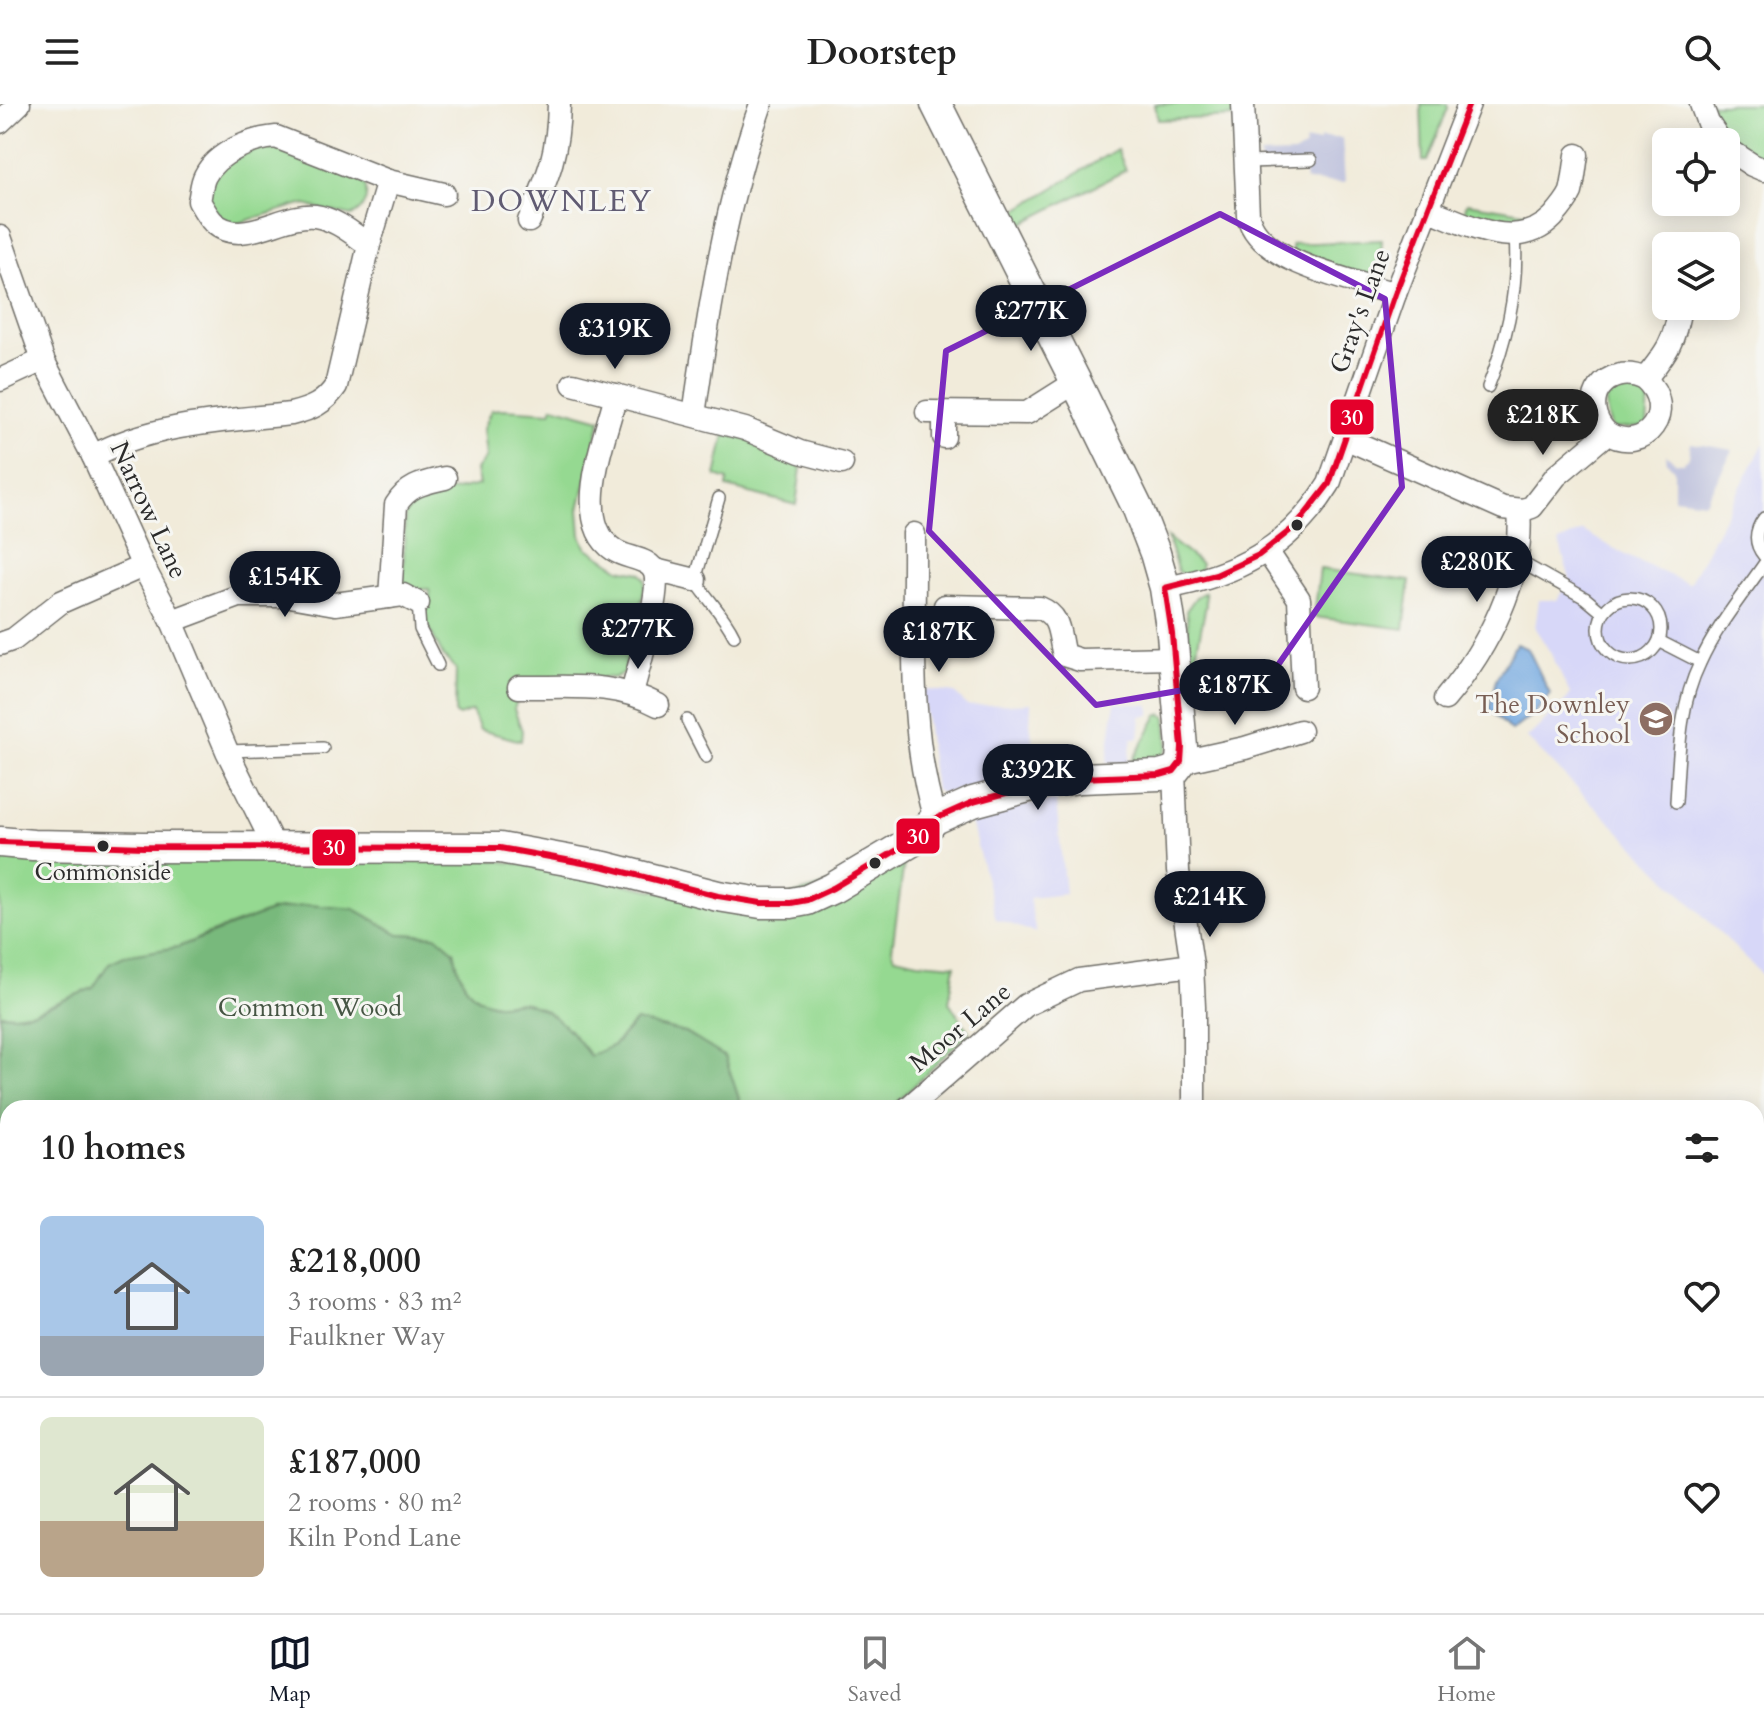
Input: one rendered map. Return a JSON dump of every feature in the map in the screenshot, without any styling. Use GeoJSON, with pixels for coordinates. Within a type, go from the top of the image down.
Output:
{"type":"FeatureCollection","features":[{"type":"Feature","properties":{"kind":"street"},"geometry":{"type":"LineString","coordinates":[[0,122],[19,104]]}},
{"type":"Feature","properties":{"kind":"street"},"geometry":{"type":"LineString","coordinates":[[529,221],[553,162],[558,142],[559,104]]}},
{"type":"Feature","properties":{"kind":"street"},"geometry":{"type":"LineString","coordinates":[[694,415],[711,298],[733,192],[761,104]]}},
{"type":"Feature","properties":{"kind":"street"},"geometry":{"type":"LineString","coordinates":[[936,104],[1138,509],[1165,588],[1182,747],[1178,766],[1178,871],[1192,965],[1194,1100]]}},
{"type":"Feature","properties":{"kind":"street"},"geometry":{"type":"LineString","coordinates":[[1243,104],[1248,215],[1250,225],[1260,240],[1280,254],[1307,265],[1395,294]]}},
{"type":"Feature","properties":{"kind":"street","name":"Gray's Lane"},"geometry":{"type":"LineString","coordinates":[[1165,588],[1214,577],[1250,563],[1312,511],[1329,484],[1395,294],[1469,104]]}},
{"type":"Feature","properties":{"kind":"street"},"geometry":{"type":"LineString","coordinates":[[1701,104],[1711,128]]}},
{"type":"Feature","properties":{"kind":"street"},"geometry":{"type":"LineString","coordinates":[[369,245],[337,223],[316,216],[295,216],[246,233],[227,230],[213,222],[199,201],[204,177],[237,146],[276,137],[388,181],[444,194]]}},
{"type":"Feature","properties":{"kind":"street"},"geometry":{"type":"LineString","coordinates":[[1427,209],[1477,228],[1515,236],[1531,233],[1561,208],[1570,193],[1577,155]]}},
{"type":"Feature","properties":{"kind":"street"},"geometry":{"type":"LineString","coordinates":[[1740,157],[1764,170]]}},
{"type":"Feature","properties":{"kind":"street"},"geometry":{"type":"LineString","coordinates":[[93,456],[119,442],[151,432],[291,414],[312,409],[328,397],[339,376],[369,245],[388,181]]}},
{"type":"Feature","properties":{"kind":"street","name":"Narrow Lane"},"geometry":{"type":"LineString","coordinates":[[0,237],[43,360],[172,621],[227,751],[275,848]]}},
{"type":"Feature","properties":{"kind":"street"},"geometry":{"type":"LineString","coordinates":[[1645,379],[1674,340],[1678,320]]}},
{"type":"Feature","properties":{"kind":"street"},"geometry":{"type":"LineString","coordinates":[[0,380],[43,360]]}},
{"type":"Feature","properties":{"kind":"street"},"geometry":{"type":"LineString","coordinates":[[1627,373],[1645,379],[1659,396],[1656,422],[1644,435],[1634,439],[1623,440],[1607,433],[1596,419],[1594,408],[1594,399],[1602,384],[1627,373]]}},
{"type":"Feature","properties":{"kind":"street"},"geometry":{"type":"LineString","coordinates":[[944,437],[935,412],[1027,413],[1076,382]]}},
{"type":"Feature","properties":{"kind":"street"},"geometry":{"type":"LineString","coordinates":[[573,384],[745,429],[800,452],[842,463]]}},
{"type":"Feature","properties":{"kind":"street"},"geometry":{"type":"LineString","coordinates":[[616,395],[595,483],[592,512],[595,526],[613,550],[649,563],[655,570],[695,580]]}},
{"type":"Feature","properties":{"kind":"street"},"geometry":{"type":"LineString","coordinates":[[1345,438],[1492,504],[1519,510],[1532,507],[1556,476],[1607,433]]}},
{"type":"Feature","properties":{"kind":"street"},"geometry":{"type":"LineString","coordinates":[[390,597],[396,505],[403,493],[416,485],[445,478]]}},
{"type":"Feature","properties":{"kind":"street"},"geometry":{"type":"LineString","coordinates":[[1445,699],[1480,653],[1497,617],[1517,560],[1519,510]]}},
{"type":"Feature","properties":{"kind":"street"},"geometry":{"type":"LineString","coordinates":[[914,534],[919,735],[925,786],[935,819]]}},
{"type":"Feature","properties":{"kind":"street"},"geometry":{"type":"LineString","coordinates":[[1267,551],[1299,599],[1303,687]]}},
{"type":"Feature","properties":{"kind":"street"},"geometry":{"type":"LineString","coordinates":[[0,644],[14,639],[61,602],[143,566]]}},
{"type":"Feature","properties":{"kind":"street"},"geometry":{"type":"LineString","coordinates":[[632,693],[655,594],[655,570]]}},
{"type":"Feature","properties":{"kind":"street"},"geometry":{"type":"LineString","coordinates":[[172,621],[239,596],[290,596],[335,604],[403,595],[418,603]]}},
{"type":"Feature","properties":{"kind":"street"},"geometry":{"type":"LineString","coordinates":[[945,606],[1040,608],[1052,613],[1058,625],[1064,655],[1080,660],[1174,658]]}},
{"type":"Feature","properties":{"kind":"street"},"geometry":{"type":"LineString","coordinates":[[519,687],[602,687],[632,693],[660,706]]}},
{"type":"Feature","properties":{"kind":"street"},"geometry":{"type":"LineString","coordinates":[[0,842],[49,846],[500,848],[605,867],[718,896],[761,903],[791,903],[807,900],[833,888],[895,853],[914,840],[935,819],[973,802],[1043,783],[1111,775],[1160,775],[1178,766],[1300,731]]}},
{"type":"Feature","properties":{"kind":"street","name":"Moor Lane"},"geometry":{"type":"LineString","coordinates":[[917,1100],[1026,1005],[1079,980],[1192,965]]}},
{"type":"Feature","properties":{"kind":"lane"},"geometry":{"type":"LineString","coordinates":[[1247,162],[1311,160]]}},
{"type":"Feature","properties":{"kind":"lane"},"geometry":{"type":"LineString","coordinates":[[1488,387],[1507,327],[1516,270],[1515,236]]}},
{"type":"Feature","properties":{"kind":"lane"},"geometry":{"type":"LineString","coordinates":[[719,498],[695,580],[713,607],[725,616],[734,636]]}},
{"type":"Feature","properties":{"kind":"lane"},"geometry":{"type":"LineString","coordinates":[[1764,518],[1756,537],[1757,546],[1764,556]]}},
{"type":"Feature","properties":{"kind":"lane"},"geometry":{"type":"LineString","coordinates":[[1517,560],[1585,598],[1603,613]]}},
{"type":"Feature","properties":{"kind":"lane"},"geometry":{"type":"LineString","coordinates":[[1676,802],[1681,730],[1700,662],[1726,617],[1764,564]]}},
{"type":"Feature","properties":{"kind":"lane"},"geometry":{"type":"LineString","coordinates":[[1635,598],[1644,601],[1660,623],[1659,641],[1640,659],[1632,661],[1615,657],[1599,637],[1603,613],[1617,600],[1635,598]]}},
{"type":"Feature","properties":{"kind":"lane"},"geometry":{"type":"LineString","coordinates":[[418,603],[420,629],[438,665]]}},
{"type":"Feature","properties":{"kind":"lane"},"geometry":{"type":"LineString","coordinates":[[1659,641],[1700,662]]}},
{"type":"Feature","properties":{"kind":"lane"},"geometry":{"type":"LineString","coordinates":[[687,720],[706,757]]}},
{"type":"Feature","properties":{"kind":"lane"},"geometry":{"type":"LineString","coordinates":[[227,751],[323,748]]}},
{"type":"Feature","properties":{"kind":"highlighted area"},"geometry":{"type":"Polygon","coordinates":[[[1220,214],[1385,299],[1402,487],[1271,675],[1096,705],[929,531],[946,351],[1220,214]]]}},
{"type":"Feature","properties":{"kind":"shaded area"},"geometry":{"type":"Polygon","coordinates":[[[1320,138],[1342,138],[1345,183],[1306,181],[1305,174],[1299,168],[1262,169],[1260,155],[1294,154],[1304,148],[1306,142],[1320,141],[1320,138]]]}},
{"type":"Feature","properties":{"kind":"shaded area"},"geometry":{"type":"Polygon","coordinates":[[[1691,443],[1733,450],[1705,502],[1674,498],[1674,470],[1667,462],[1666,454],[1676,463],[1683,463],[1689,457],[1691,443]]]}},
{"type":"Feature","properties":{"kind":"shaded area","name":"The Downley School"},"geometry":{"type":"Polygon","coordinates":[[[1764,443],[1764,977],[1527,738],[1570,694],[1535,628],[1539,600],[1557,600],[1570,579],[1559,542],[1583,531],[1631,558],[1689,584],[1764,443]]]}},
{"type":"Feature","properties":{"kind":"shaded area"},"geometry":{"type":"Polygon","coordinates":[[[922,689],[955,693],[967,706],[1031,703],[1030,723],[1037,774],[974,788],[942,793],[935,790],[922,689]]]}},
{"type":"Feature","properties":{"kind":"shaded area"},"geometry":{"type":"Polygon","coordinates":[[[1115,703],[1150,705],[1150,715],[1141,716],[1139,738],[1132,738],[1128,764],[1107,762],[1115,703]]]}},
{"type":"Feature","properties":{"kind":"shaded area"},"geometry":{"type":"Polygon","coordinates":[[[1056,800],[1065,894],[1029,898],[1036,933],[996,919],[970,818],[1056,800]]]}},
{"type":"Feature","properties":{"kind":"green space"},"geometry":{"type":"Polygon","coordinates":[[[1155,104],[1234,104],[1237,117],[1158,120],[1155,104]]]}},
{"type":"Feature","properties":{"kind":"green space"},"geometry":{"type":"Polygon","coordinates":[[[1421,104],[1447,104],[1448,108],[1427,161],[1423,161],[1421,104]]]}},
{"type":"Feature","properties":{"kind":"green space"},"geometry":{"type":"Polygon","coordinates":[[[1711,104],[1764,104],[1764,162],[1740,145],[1740,128],[1720,128],[1711,104]]]}},
{"type":"Feature","properties":{"kind":"green space"},"geometry":{"type":"Polygon","coordinates":[[[267,143],[364,181],[366,197],[363,205],[351,216],[301,204],[239,223],[227,223],[206,205],[212,170],[267,143]]]}},
{"type":"Feature","properties":{"kind":"green space"},"geometry":{"type":"Polygon","coordinates":[[[1117,149],[1126,170],[1014,228],[1014,212],[1117,149]]]}},
{"type":"Feature","properties":{"kind":"green space"},"geometry":{"type":"Polygon","coordinates":[[[1467,203],[1548,216],[1511,229],[1464,213],[1467,203]]]}},
{"type":"Feature","properties":{"kind":"green space"},"geometry":{"type":"Polygon","coordinates":[[[1382,240],[1381,258],[1370,278],[1292,254],[1292,244],[1382,240]]]}},
{"type":"Feature","properties":{"kind":"green space"},"geometry":{"type":"Polygon","coordinates":[[[1628,386],[1637,388],[1649,397],[1647,427],[1612,429],[1606,407],[1608,396],[1628,386]]]}},
{"type":"Feature","properties":{"kind":"green space"},"geometry":{"type":"Polygon","coordinates":[[[553,406],[601,419],[579,509],[581,535],[586,547],[620,569],[640,573],[645,585],[625,672],[614,678],[602,677],[601,680],[520,693],[514,709],[522,731],[521,741],[480,730],[472,711],[459,716],[455,714],[456,669],[443,656],[423,616],[430,597],[429,589],[410,590],[403,584],[405,516],[414,502],[424,497],[479,485],[476,470],[486,457],[483,429],[491,410],[551,412],[553,406]]]}},
{"type":"Feature","properties":{"kind":"green space"},"geometry":{"type":"Polygon","coordinates":[[[725,434],[766,445],[786,455],[801,468],[796,505],[727,487],[728,480],[716,476],[725,434]]]}},
{"type":"Feature","properties":{"kind":"green space"},"geometry":{"type":"Polygon","coordinates":[[[1167,537],[1201,564],[1201,572],[1184,575],[1178,572],[1167,537]]]}},
{"type":"Feature","properties":{"kind":"green space"},"geometry":{"type":"Polygon","coordinates":[[[1320,569],[1410,581],[1404,629],[1314,617],[1320,569]]]}},
{"type":"Feature","properties":{"kind":"green space"},"geometry":{"type":"Polygon","coordinates":[[[1205,592],[1206,605],[1193,669],[1186,611],[1196,597],[1205,592]]]}},
{"type":"Feature","properties":{"kind":"green space"},"geometry":{"type":"Polygon","coordinates":[[[1158,715],[1166,717],[1167,729],[1165,752],[1154,759],[1132,762],[1158,715]]]}},
{"type":"Feature","properties":{"kind":"green space"},"geometry":{"type":"Polygon","coordinates":[[[0,856],[69,861],[482,859],[537,866],[743,909],[904,863],[892,949],[895,957],[955,965],[949,1002],[969,1032],[899,1100],[739,1100],[725,1057],[636,1021],[614,1045],[590,1056],[563,1026],[539,1008],[525,1003],[501,1004],[478,998],[462,979],[454,951],[436,936],[399,934],[354,909],[273,910],[203,936],[35,1012],[0,1014],[0,856]]]}},
{"type":"Feature","properties":{"kind":"green space","name":"Common Wood"},"geometry":{"type":"Polygon","coordinates":[[[310,905],[354,909],[399,934],[436,936],[454,951],[462,979],[478,998],[497,1004],[525,1003],[539,1008],[564,1025],[590,1056],[614,1045],[636,1021],[686,1033],[725,1057],[739,1100],[0,1100],[0,1014],[35,1012],[93,988],[109,963],[124,956],[178,947],[273,910],[310,905]]]}},
{"type":"Feature","properties":{"kind":"water"},"geometry":{"type":"Polygon","coordinates":[[[1516,644],[1528,649],[1550,694],[1535,713],[1511,731],[1489,709],[1496,679],[1516,644]]]}},
{"type":"Feature","properties":{"kind":"transit line","name":"30"},"geometry":{"type":"LineString","coordinates":[[0,842],[143,847],[500,848],[605,867],[718,896],[761,903],[791,903],[807,900],[833,888],[914,840],[935,819],[973,802],[1043,783],[1080,778],[1160,775],[1174,771],[1181,762],[1182,747],[1165,588],[1216,575],[1259,555],[1297,525],[1329,484],[1395,294],[1469,104]]}},
{"type":"Feature","properties":{"kind":"place","name":"The Downley School"},"geometry":{"type":"Point","coordinates":[1656,719]}},
{"type":"Feature","properties":{"kind":"place","name":"Commonside"},"geometry":{"type":"Point","coordinates":[103,846]}},
{"type":"Feature","properties":{"kind":"district","name":"DOWNLEY"},"geometry":{"type":"Point","coordinates":[562,201]}}]}
